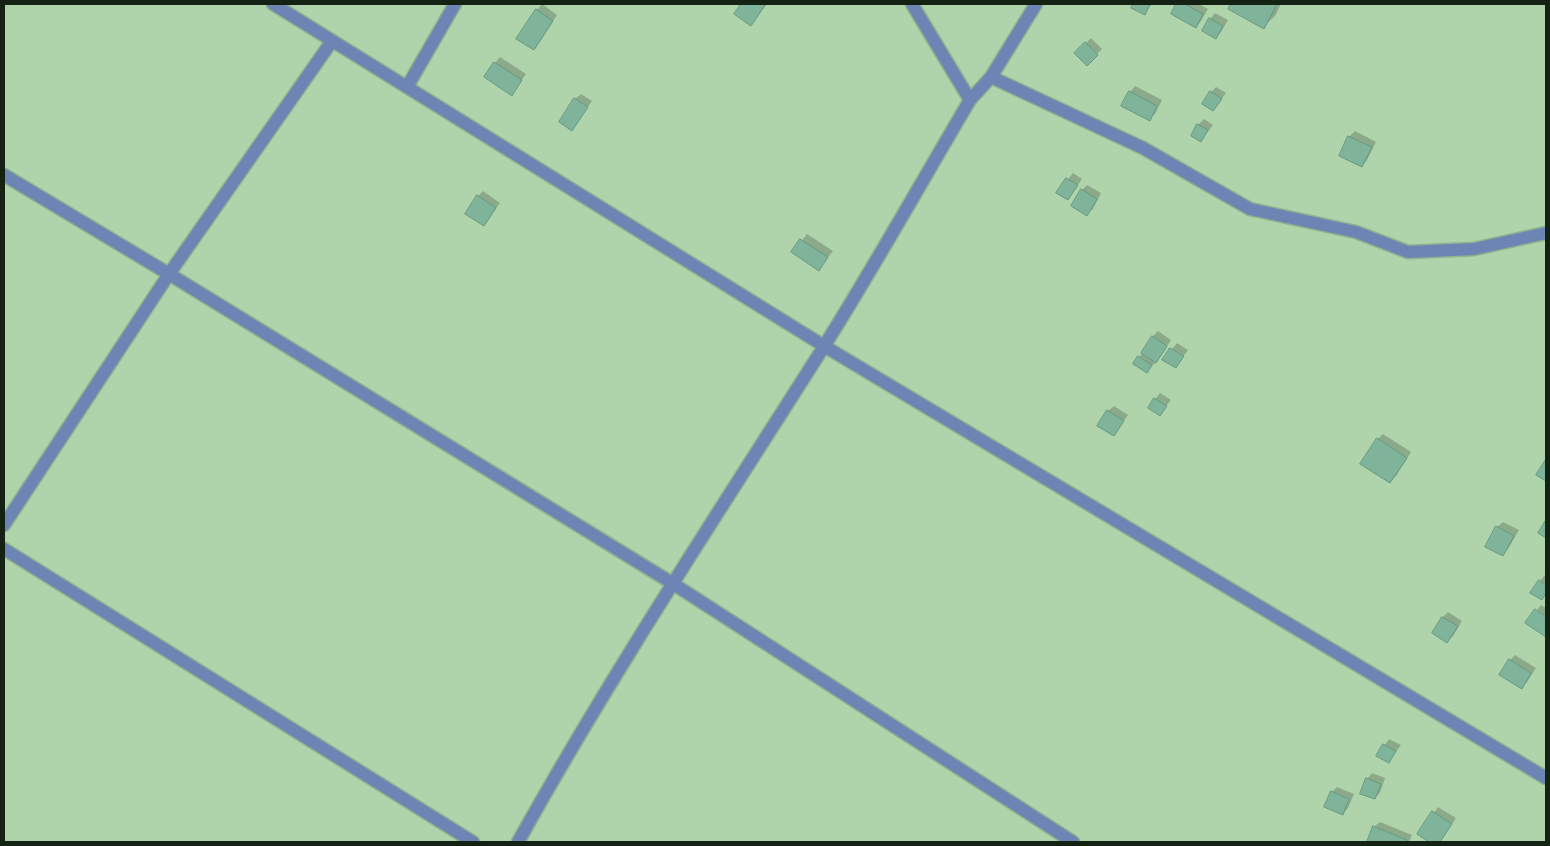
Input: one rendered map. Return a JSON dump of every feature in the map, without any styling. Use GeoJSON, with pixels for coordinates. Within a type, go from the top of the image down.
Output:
{"type":"FeatureCollection","features":[{"type":"Feature","properties":{"kind":"street"},"geometry":{"type":"LineString","coordinates":[[273,4],[824,346],[1546,778]]}},
{"type":"Feature","properties":{"kind":"street"},"geometry":{"type":"LineString","coordinates":[[407,86],[455,4]]}},
{"type":"Feature","properties":{"kind":"street"},"geometry":{"type":"LineString","coordinates":[[912,4],[970,100]]}},
{"type":"Feature","properties":{"kind":"street"},"geometry":{"type":"LineString","coordinates":[[518,842],[560,766],[672,584],[824,346],[970,100],[991,77],[1036,4]]}},
{"type":"Feature","properties":{"kind":"street"},"geometry":{"type":"LineString","coordinates":[[4,525],[169,274],[332,40]]}},
{"type":"Feature","properties":{"kind":"street"},"geometry":{"type":"LineString","coordinates":[[991,77],[1143,148],[1250,209],[1356,232],[1408,252],[1474,250],[1546,233]]}},
{"type":"Feature","properties":{"kind":"street"},"geometry":{"type":"LineString","coordinates":[[4,175],[169,274],[672,584],[1073,842]]}},
{"type":"Feature","properties":{"kind":"street"},"geometry":{"type":"LineString","coordinates":[[4,549],[473,842]]}},
{"type":"Feature","properties":{"kind":"building"},"geometry":{"type":"Polygon","coordinates":[[[741,4],[766,4],[751,26],[734,14],[741,4]]]}},
{"type":"Feature","properties":{"kind":"building"},"geometry":{"type":"Polygon","coordinates":[[[1133,4],[1150,4],[1145,15],[1131,8],[1133,4]]]}},
{"type":"Feature","properties":{"kind":"building"},"geometry":{"type":"Polygon","coordinates":[[[1176,4],[1185,4],[1203,14],[1196,28],[1171,14],[1176,4]]]}},
{"type":"Feature","properties":{"kind":"building"},"geometry":{"type":"Polygon","coordinates":[[[1231,4],[1277,4],[1264,29],[1228,9],[1231,4]]]}},
{"type":"Feature","properties":{"kind":"building"},"geometry":{"type":"Polygon","coordinates":[[[536,9],[553,21],[534,50],[516,39],[536,9]]]}},
{"type":"Feature","properties":{"kind":"building"},"geometry":{"type":"Polygon","coordinates":[[[1209,18],[1223,26],[1216,39],[1202,31],[1209,18]]]}},
{"type":"Feature","properties":{"kind":"building"},"geometry":{"type":"Polygon","coordinates":[[[1085,42],[1098,55],[1087,66],[1074,53],[1085,42]]]}},
{"type":"Feature","properties":{"kind":"building"},"geometry":{"type":"Polygon","coordinates":[[[494,62],[522,80],[512,96],[484,77],[494,62]]]}},
{"type":"Feature","properties":{"kind":"building"},"geometry":{"type":"Polygon","coordinates":[[[1129,91],[1157,106],[1150,121],[1121,106],[1129,91]]]}},
{"type":"Feature","properties":{"kind":"building"},"geometry":{"type":"Polygon","coordinates":[[[1210,91],[1222,99],[1213,111],[1202,104],[1210,91]]]}},
{"type":"Feature","properties":{"kind":"building"},"geometry":{"type":"Polygon","coordinates":[[[574,98],[588,107],[572,131],[559,122],[574,98]]]}},
{"type":"Feature","properties":{"kind":"building"},"geometry":{"type":"Polygon","coordinates":[[[1197,124],[1208,130],[1201,142],[1191,136],[1197,124]]]}},
{"type":"Feature","properties":{"kind":"building"},"geometry":{"type":"Polygon","coordinates":[[[1348,136],[1372,147],[1362,167],[1339,156],[1348,136]]]}},
{"type":"Feature","properties":{"kind":"building"},"geometry":{"type":"Polygon","coordinates":[[[1066,178],[1078,185],[1068,200],[1056,193],[1066,178]]]}},
{"type":"Feature","properties":{"kind":"building"},"geometry":{"type":"Polygon","coordinates":[[[1081,189],[1097,199],[1087,216],[1071,206],[1081,189]]]}},
{"type":"Feature","properties":{"kind":"building"},"geometry":{"type":"Polygon","coordinates":[[[477,195],[496,208],[484,226],[465,214],[477,195]]]}},
{"type":"Feature","properties":{"kind":"building"},"geometry":{"type":"Polygon","coordinates":[[[800,239],[828,257],[819,271],[791,252],[800,239]]]}},
{"type":"Feature","properties":{"kind":"building"},"geometry":{"type":"Polygon","coordinates":[[[1152,336],[1167,346],[1156,363],[1141,353],[1152,336]]]}},
{"type":"Feature","properties":{"kind":"building"},"geometry":{"type":"Polygon","coordinates":[[[1170,348],[1184,356],[1176,368],[1162,360],[1170,348]]]}},
{"type":"Feature","properties":{"kind":"building"},"geometry":{"type":"Polygon","coordinates":[[[1138,356],[1152,365],[1147,373],[1133,364],[1138,356]]]}},
{"type":"Feature","properties":{"kind":"building"},"geometry":{"type":"Polygon","coordinates":[[[1154,398],[1167,406],[1160,416],[1148,408],[1154,398]]]}},
{"type":"Feature","properties":{"kind":"building"},"geometry":{"type":"Polygon","coordinates":[[[1107,410],[1124,421],[1114,436],[1097,426],[1107,410]]]}},
{"type":"Feature","properties":{"kind":"building"},"geometry":{"type":"Polygon","coordinates":[[[1377,438],[1407,458],[1390,483],[1360,464],[1377,438]]]}},
{"type":"Feature","properties":{"kind":"building"},"geometry":{"type":"Polygon","coordinates":[[[1546,459],[1546,481],[1536,475],[1546,459]]]}},
{"type":"Feature","properties":{"kind":"building"},"geometry":{"type":"Polygon","coordinates":[[[1546,520],[1546,538],[1538,533],[1546,520]]]}},
{"type":"Feature","properties":{"kind":"building"},"geometry":{"type":"Polygon","coordinates":[[[1496,526],[1514,536],[1503,556],[1485,547],[1496,526]]]}},
{"type":"Feature","properties":{"kind":"building"},"geometry":{"type":"Polygon","coordinates":[[[1539,580],[1546,585],[1546,593],[1542,600],[1530,593],[1539,580]]]}},
{"type":"Feature","properties":{"kind":"building"},"geometry":{"type":"Polygon","coordinates":[[[1535,609],[1546,617],[1546,637],[1525,623],[1535,609]]]}},
{"type":"Feature","properties":{"kind":"building"},"geometry":{"type":"Polygon","coordinates":[[[1442,617],[1458,626],[1447,643],[1432,633],[1442,617]]]}},
{"type":"Feature","properties":{"kind":"building"},"geometry":{"type":"Polygon","coordinates":[[[1509,659],[1531,673],[1522,689],[1499,675],[1509,659]]]}},
{"type":"Feature","properties":{"kind":"building"},"geometry":{"type":"Polygon","coordinates":[[[1383,744],[1396,751],[1389,763],[1376,756],[1383,744]]]}},
{"type":"Feature","properties":{"kind":"building"},"geometry":{"type":"Polygon","coordinates":[[[1366,778],[1381,784],[1375,799],[1360,794],[1366,778]]]}},
{"type":"Feature","properties":{"kind":"building"},"geometry":{"type":"Polygon","coordinates":[[[1331,791],[1349,799],[1343,815],[1324,807],[1331,791]]]}},
{"type":"Feature","properties":{"kind":"building"},"geometry":{"type":"Polygon","coordinates":[[[1432,811],[1452,824],[1440,842],[1429,842],[1417,834],[1432,811]]]}},
{"type":"Feature","properties":{"kind":"building"},"geometry":{"type":"Polygon","coordinates":[[[1373,826],[1407,840],[1407,842],[1367,842],[1373,826]]]}}]}
